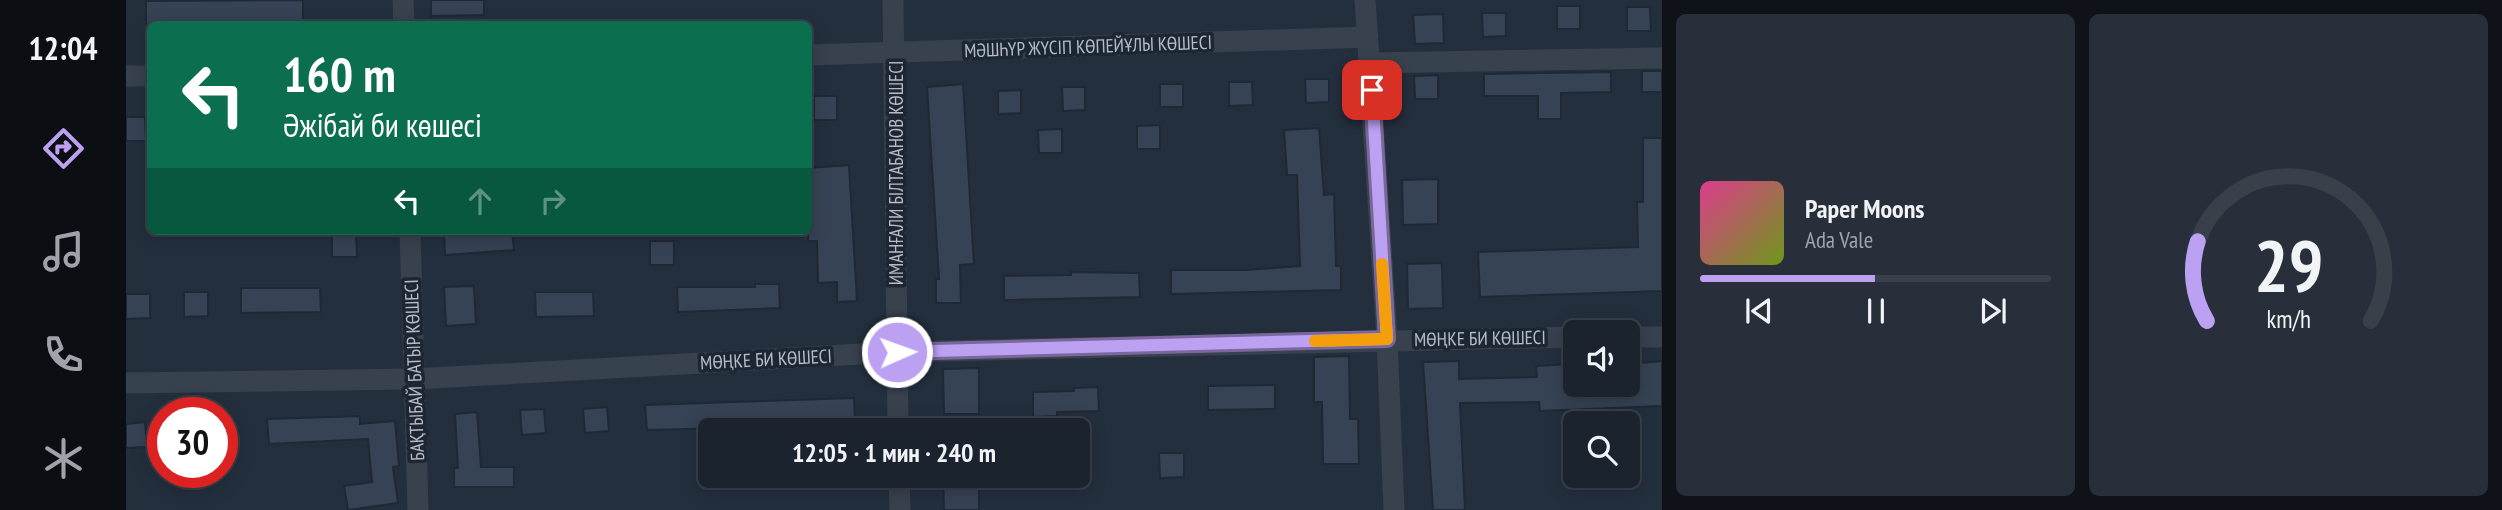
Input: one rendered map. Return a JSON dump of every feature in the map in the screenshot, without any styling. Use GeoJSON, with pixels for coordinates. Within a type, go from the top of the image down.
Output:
{"type":"FeatureCollection","features":[{"type":"Feature","properties":{"kind":"street"},"geometry":{"type":"LineString","coordinates":[[403,0],[404,21]]}},
{"type":"Feature","properties":{"kind":"street","name":"ИМАНҒАЛИ БІЛТАБАНОВ КӨШЕСІ"},"geometry":{"type":"LineString","coordinates":[[893,0],[898,418]]}},
{"type":"Feature","properties":{"kind":"street"},"geometry":{"type":"LineString","coordinates":[[1365,0],[1387,339],[1394,510]]}},
{"type":"Feature","properties":{"kind":"street","name":"МӘШҺҮР ЖҮСІП КӨПЕЙҰЛЫ КӨШЕСІ"},"geometry":{"type":"LineString","coordinates":[[812,55],[1368,37]]}},
{"type":"Feature","properties":{"kind":"street"},"geometry":{"type":"LineString","coordinates":[[1370,63],[1662,58]]}},
{"type":"Feature","properties":{"kind":"street"},"geometry":{"type":"LineString","coordinates":[[126,76],[147,76]]}},
{"type":"Feature","properties":{"kind":"street","name":"БАҚТЫБАЙ БАТЫР КӨШЕСІ"},"geometry":{"type":"LineString","coordinates":[[410,235],[418,510]]}},
{"type":"Feature","properties":{"kind":"street","name":"МӨҢКЕ БИ КӨШЕСІ"},"geometry":{"type":"LineString","coordinates":[[126,383],[414,379],[897,352],[1563,337]]}},
{"type":"Feature","properties":{"kind":"street"},"geometry":{"type":"LineString","coordinates":[[1640,337],[1662,337]]}},
{"type":"Feature","properties":{"kind":"street"},"geometry":{"type":"LineString","coordinates":[[899,488],[900,510]]}},
{"type":"Feature","properties":{"kind":"building"},"geometry":{"type":"Polygon","coordinates":[[[303,0],[303,21],[147,21],[146,24],[146,1],[303,0]]]}},
{"type":"Feature","properties":{"kind":"building"},"geometry":{"type":"Polygon","coordinates":[[[431,0],[484,0],[484,15],[431,16],[431,0]]]}},
{"type":"Feature","properties":{"kind":"building"},"geometry":{"type":"Polygon","coordinates":[[[1557,6],[1580,6],[1580,29],[1557,29],[1557,6]]]}},
{"type":"Feature","properties":{"kind":"building"},"geometry":{"type":"Polygon","coordinates":[[[1627,7],[1650,7],[1651,31],[1627,31],[1627,7]]]}},
{"type":"Feature","properties":{"kind":"building"},"geometry":{"type":"Polygon","coordinates":[[[1482,13],[1506,13],[1506,36],[1483,37],[1482,13]]]}},
{"type":"Feature","properties":{"kind":"building"},"geometry":{"type":"Polygon","coordinates":[[[1443,14],[1444,43],[1415,44],[1413,15],[1443,14]]]}},
{"type":"Feature","properties":{"kind":"building"},"geometry":{"type":"Polygon","coordinates":[[[1642,71],[1662,71],[1662,92],[1642,92],[1642,71]]]}},
{"type":"Feature","properties":{"kind":"building"},"geometry":{"type":"Polygon","coordinates":[[[1611,72],[1611,92],[1561,93],[1561,119],[1538,119],[1538,96],[1484,96],[1484,74],[1611,72]]]}},
{"type":"Feature","properties":{"kind":"building"},"geometry":{"type":"Polygon","coordinates":[[[1438,75],[1438,99],[1415,99],[1414,76],[1438,75]]]}},
{"type":"Feature","properties":{"kind":"building"},"geometry":{"type":"Polygon","coordinates":[[[1305,79],[1329,79],[1329,102],[1306,103],[1305,79]]]}},
{"type":"Feature","properties":{"kind":"building"},"geometry":{"type":"Polygon","coordinates":[[[1229,82],[1252,82],[1253,105],[1229,106],[1229,82]]]}},
{"type":"Feature","properties":{"kind":"building"},"geometry":{"type":"Polygon","coordinates":[[[963,84],[974,264],[960,265],[961,303],[936,303],[936,279],[939,279],[927,87],[963,84]]]}},
{"type":"Feature","properties":{"kind":"building"},"geometry":{"type":"Polygon","coordinates":[[[1160,84],[1183,84],[1183,107],[1160,107],[1160,84]]]}},
{"type":"Feature","properties":{"kind":"building"},"geometry":{"type":"Polygon","coordinates":[[[1062,87],[1085,87],[1085,110],[1063,111],[1062,87]]]}},
{"type":"Feature","properties":{"kind":"building"},"geometry":{"type":"Polygon","coordinates":[[[1021,90],[1021,113],[998,114],[998,91],[1021,90]]]}},
{"type":"Feature","properties":{"kind":"building"},"geometry":{"type":"Polygon","coordinates":[[[814,96],[837,96],[837,120],[814,120],[814,96]]]}},
{"type":"Feature","properties":{"kind":"building"},"geometry":{"type":"Polygon","coordinates":[[[126,117],[145,117],[146,141],[126,141],[126,117]]]}},
{"type":"Feature","properties":{"kind":"building"},"geometry":{"type":"Polygon","coordinates":[[[1160,125],[1160,149],[1137,149],[1137,126],[1160,125]]]}},
{"type":"Feature","properties":{"kind":"building"},"geometry":{"type":"Polygon","coordinates":[[[1319,128],[1324,195],[1334,194],[1336,266],[1341,266],[1341,290],[1171,294],[1171,270],[1246,270],[1300,266],[1297,175],[1287,175],[1284,130],[1319,128]]]}},
{"type":"Feature","properties":{"kind":"building"},"geometry":{"type":"Polygon","coordinates":[[[1062,129],[1062,153],[1039,153],[1038,130],[1062,129]]]}},
{"type":"Feature","properties":{"kind":"building"},"geometry":{"type":"Polygon","coordinates":[[[1643,138],[1662,138],[1662,291],[1480,297],[1478,252],[1638,247],[1637,202],[1643,202],[1643,138]]]}},
{"type":"Feature","properties":{"kind":"building"},"geometry":{"type":"Polygon","coordinates":[[[849,165],[857,301],[837,302],[837,282],[818,283],[817,241],[808,241],[808,235],[812,235],[812,168],[849,165]]]}},
{"type":"Feature","properties":{"kind":"building"},"geometry":{"type":"Polygon","coordinates":[[[1438,179],[1438,224],[1403,225],[1402,180],[1438,179]]]}},
{"type":"Feature","properties":{"kind":"building"},"geometry":{"type":"Polygon","coordinates":[[[332,235],[356,235],[357,257],[332,257],[332,235]]]}},
{"type":"Feature","properties":{"kind":"building"},"geometry":{"type":"Polygon","coordinates":[[[444,235],[512,235],[514,250],[445,255],[444,235]]]}},
{"type":"Feature","properties":{"kind":"building"},"geometry":{"type":"Polygon","coordinates":[[[650,241],[674,241],[674,265],[650,265],[650,241]]]}},
{"type":"Feature","properties":{"kind":"building"},"geometry":{"type":"Polygon","coordinates":[[[1442,263],[1443,308],[1408,309],[1407,264],[1442,263]]]}},
{"type":"Feature","properties":{"kind":"building"},"geometry":{"type":"Polygon","coordinates":[[[1071,272],[1139,273],[1140,297],[1004,300],[1004,276],[1071,275],[1071,272]]]}},
{"type":"Feature","properties":{"kind":"building"},"geometry":{"type":"Polygon","coordinates":[[[755,284],[779,284],[780,308],[678,312],[677,287],[755,287],[755,284]]]}},
{"type":"Feature","properties":{"kind":"building"},"geometry":{"type":"Polygon","coordinates":[[[474,286],[476,324],[446,326],[444,287],[474,286]]]}},
{"type":"Feature","properties":{"kind":"building"},"geometry":{"type":"Polygon","coordinates":[[[241,288],[320,288],[321,312],[241,313],[241,288]]]}},
{"type":"Feature","properties":{"kind":"building"},"geometry":{"type":"Polygon","coordinates":[[[184,292],[208,292],[208,316],[184,317],[184,292]]]}},
{"type":"Feature","properties":{"kind":"building"},"geometry":{"type":"Polygon","coordinates":[[[535,292],[593,292],[594,316],[536,317],[535,292]]]}},
{"type":"Feature","properties":{"kind":"building"},"geometry":{"type":"Polygon","coordinates":[[[126,294],[150,294],[150,318],[126,319],[126,294]]]}},
{"type":"Feature","properties":{"kind":"building"},"geometry":{"type":"Polygon","coordinates":[[[1349,356],[1350,419],[1358,419],[1359,464],[1323,464],[1322,402],[1314,402],[1314,357],[1349,356]]]}},
{"type":"Feature","properties":{"kind":"building"},"geometry":{"type":"Polygon","coordinates":[[[1459,361],[1459,379],[1537,377],[1536,366],[1563,364],[1563,397],[1640,397],[1640,363],[1662,361],[1662,406],[1540,411],[1539,402],[1460,403],[1465,510],[1433,510],[1423,362],[1459,361]]]}},
{"type":"Feature","properties":{"kind":"building"},"geometry":{"type":"Polygon","coordinates":[[[979,368],[979,414],[944,414],[943,369],[979,368]]]}},
{"type":"Feature","properties":{"kind":"building"},"geometry":{"type":"Polygon","coordinates":[[[1275,385],[1275,409],[1208,410],[1208,386],[1275,385]]]}},
{"type":"Feature","properties":{"kind":"building"},"geometry":{"type":"Polygon","coordinates":[[[1098,387],[1099,411],[1057,412],[1057,416],[1033,417],[1033,392],[1074,391],[1074,388],[1098,387]]]}},
{"type":"Feature","properties":{"kind":"building"},"geometry":{"type":"Polygon","coordinates":[[[854,398],[855,418],[698,418],[698,429],[647,430],[645,405],[854,398]]]}},
{"type":"Feature","properties":{"kind":"building"},"geometry":{"type":"Polygon","coordinates":[[[607,407],[609,431],[585,433],[583,409],[607,407]]]}},
{"type":"Feature","properties":{"kind":"building"},"geometry":{"type":"Polygon","coordinates":[[[544,409],[546,433],[522,435],[520,410],[544,409]]]}},
{"type":"Feature","properties":{"kind":"building"},"geometry":{"type":"Polygon","coordinates":[[[477,412],[481,467],[514,467],[514,487],[454,487],[454,468],[458,468],[455,414],[477,412]]]}},
{"type":"Feature","properties":{"kind":"building"},"geometry":{"type":"Polygon","coordinates":[[[360,416],[360,424],[395,421],[399,466],[393,467],[398,503],[348,510],[344,486],[372,482],[368,439],[269,444],[267,419],[360,416]]]}},
{"type":"Feature","properties":{"kind":"building"},"geometry":{"type":"Polygon","coordinates":[[[145,422],[147,447],[126,448],[126,424],[145,422]]]}},
{"type":"Feature","properties":{"kind":"building"},"geometry":{"type":"Polygon","coordinates":[[[1159,453],[1184,453],[1184,477],[1160,478],[1159,453]]]}},
{"type":"Feature","properties":{"kind":"building"},"geometry":{"type":"Polygon","coordinates":[[[943,488],[979,488],[979,510],[944,510],[943,488]]]}},
{"type":"Feature","properties":{"kind":"slow traffic"},"geometry":{"type":"LineString","coordinates":[[1315,341],[1387,339],[1382,264]]}},
{"type":"Feature","properties":{"kind":"route"},"geometry":{"type":"LineString","coordinates":[[897,352],[1387,339],[1372,90]]}}]}
